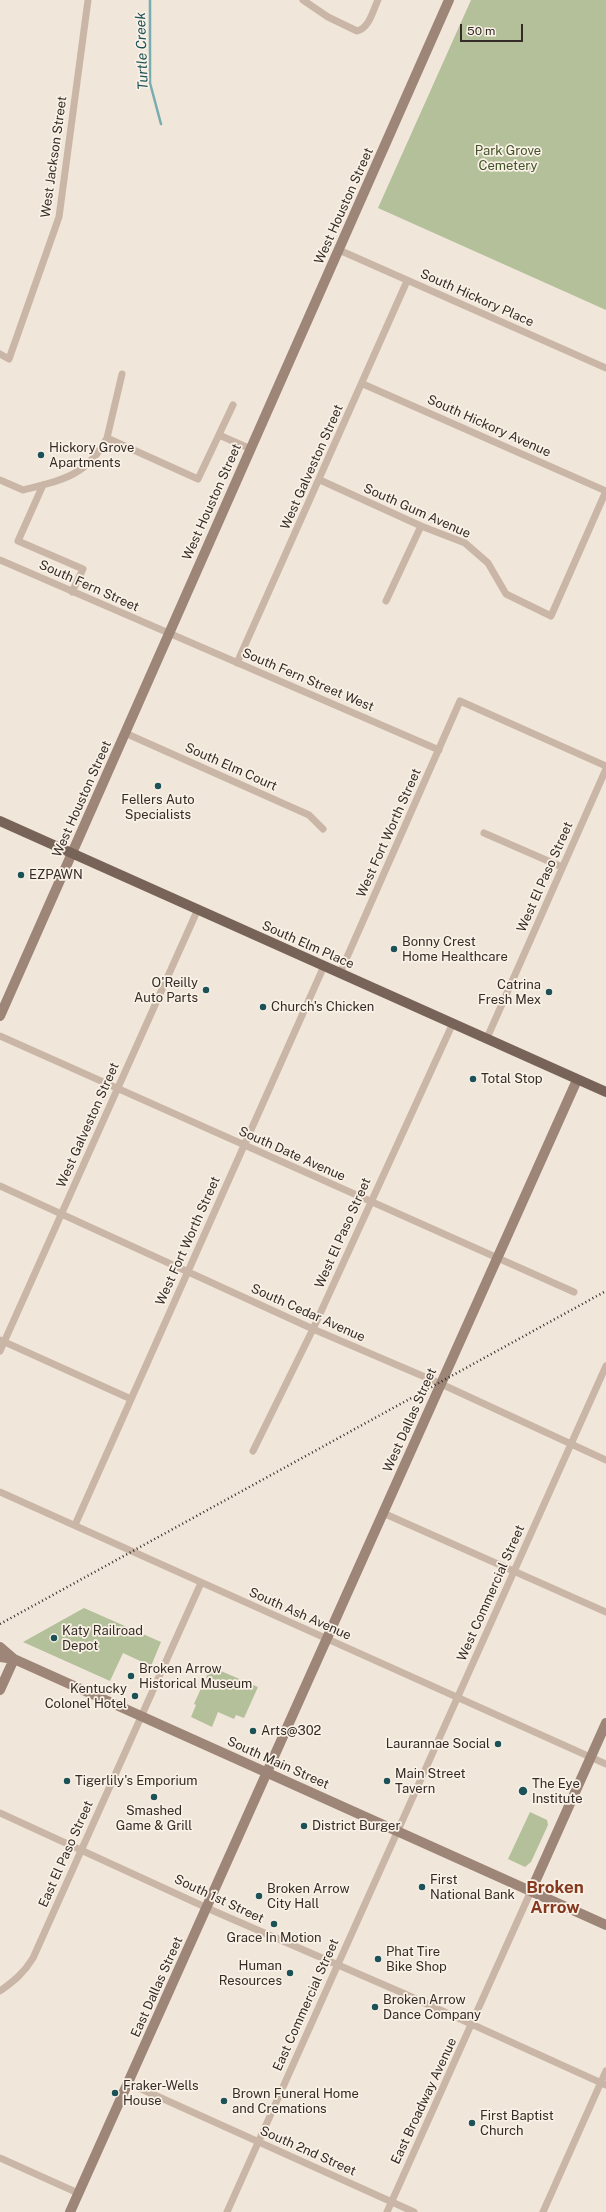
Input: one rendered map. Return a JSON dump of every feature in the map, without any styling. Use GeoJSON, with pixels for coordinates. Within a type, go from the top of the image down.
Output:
{"type":"FeatureCollection","features":[{"type":"Feature","properties":{"kind":"main road","name":"West Houston Street"},"geometry":{"type":"LineString","coordinates":[[0,1016],[449,0]]}},
{"type":"Feature","properties":{"kind":"main road","name":"South Elm Place"},"geometry":{"type":"LineString","coordinates":[[0,821],[606,1092]]}},
{"type":"Feature","properties":{"kind":"main road","name":"West Dallas Street"},"geometry":{"type":"LineString","coordinates":[[267,1772],[578,1080]]}},
{"type":"Feature","properties":{"kind":"main road","name":"South Main Street"},"geometry":{"type":"LineString","coordinates":[[0,1647],[14,1659]]}},
{"type":"Feature","properties":{"kind":"main road","name":"South Main Street"},"geometry":{"type":"LineString","coordinates":[[0,1657],[14,1659],[606,1924]]}},
{"type":"Feature","properties":{"kind":"main road"},"geometry":{"type":"LineString","coordinates":[[0,1690],[14,1659]]}},
{"type":"Feature","properties":{"kind":"main road"},"geometry":{"type":"LineString","coordinates":[[531,1891],[606,1723]]}},
{"type":"Feature","properties":{"kind":"main road","name":"East Dallas Street"},"geometry":{"type":"LineString","coordinates":[[70,2212],[267,1772]]}},
{"type":"Feature","properties":{"kind":"street","name":"West Jackson Street"},"geometry":{"type":"LineString","coordinates":[[0,354],[9,359],[59,217],[88,0]]}},
{"type":"Feature","properties":{"kind":"street"},"geometry":{"type":"LineString","coordinates":[[303,0],[328,17],[352,29],[361,30],[366,25],[378,0]]}},
{"type":"Feature","properties":{"kind":"street","name":"South Hickory Place"},"geometry":{"type":"LineString","coordinates":[[339,250],[606,368]]}},
{"type":"Feature","properties":{"kind":"street","name":"West Galveston Street"},"geometry":{"type":"LineString","coordinates":[[237,663],[408,281]]}},
{"type":"Feature","properties":{"kind":"street"},"geometry":{"type":"LineString","coordinates":[[0,480],[23,490],[43,485],[83,469],[96,457],[107,438],[122,374]]}},
{"type":"Feature","properties":{"kind":"street","name":"South Hickory Avenue"},"geometry":{"type":"LineString","coordinates":[[363,384],[606,491]]}},
{"type":"Feature","properties":{"kind":"street"},"geometry":{"type":"LineString","coordinates":[[107,438],[198,479],[233,405]]}},
{"type":"Feature","properties":{"kind":"street"},"geometry":{"type":"LineString","coordinates":[[219,435],[250,449]]}},
{"type":"Feature","properties":{"kind":"street","name":"South Gum Avenue"},"geometry":{"type":"LineString","coordinates":[[320,480],[421,526],[465,543],[488,563],[506,594],[551,616],[606,491]]}},
{"type":"Feature","properties":{"kind":"street"},"geometry":{"type":"LineString","coordinates":[[43,485],[18,541],[83,569],[72,592]]}},
{"type":"Feature","properties":{"kind":"street"},"geometry":{"type":"LineString","coordinates":[[386,601],[421,526]]}},
{"type":"Feature","properties":{"kind":"street","name":"South Fern Street"},"geometry":{"type":"LineString","coordinates":[[0,560],[168,634]]}},
{"type":"Feature","properties":{"kind":"street","name":"South Fern Street West"},"geometry":{"type":"LineString","coordinates":[[168,634],[439,750]]}},
{"type":"Feature","properties":{"kind":"street","name":"West Fort Worth Street"},"geometry":{"type":"LineString","coordinates":[[340,973],[460,701],[606,768]]}},
{"type":"Feature","properties":{"kind":"street","name":"South Elm Court"},"geometry":{"type":"LineString","coordinates":[[125,733],[309,815],[323,829]]}},
{"type":"Feature","properties":{"kind":"street","name":"West El Paso Street"},"geometry":{"type":"LineString","coordinates":[[487,1038],[606,768]]}},
{"type":"Feature","properties":{"kind":"street"},"geometry":{"type":"LineString","coordinates":[[484,832],[562,867]]}},
{"type":"Feature","properties":{"kind":"street","name":"West Galveston Street"},"geometry":{"type":"LineString","coordinates":[[0,1351],[2,1341],[61,1214],[198,909]]}},
{"type":"Feature","properties":{"kind":"street","name":"West Fort Worth Street"},"geometry":{"type":"LineString","coordinates":[[75,1525],[324,966]]}},
{"type":"Feature","properties":{"kind":"street","name":"West El Paso Street"},"geometry":{"type":"LineString","coordinates":[[253,1452],[313,1329],[453,1023]]}},
{"type":"Feature","properties":{"kind":"street","name":"South Date Avenue"},"geometry":{"type":"LineString","coordinates":[[0,1036],[574,1292]]}},
{"type":"Feature","properties":{"kind":"street","name":"South Cedar Avenue"},"geometry":{"type":"LineString","coordinates":[[0,1186],[313,1329],[441,1384],[606,1460]]}},
{"type":"Feature","properties":{"kind":"street"},"geometry":{"type":"LineString","coordinates":[[2,1341],[131,1399]]}},
{"type":"Feature","properties":{"kind":"street","name":"West Commercial Street"},"geometry":{"type":"LineString","coordinates":[[398,1831],[606,1366]]}},
{"type":"Feature","properties":{"kind":"street","name":"South Ash Avenue"},"geometry":{"type":"LineString","coordinates":[[0,1492],[606,1764]]}},
{"type":"Feature","properties":{"kind":"street"},"geometry":{"type":"LineString","coordinates":[[383,1513],[606,1612]]}},
{"type":"Feature","properties":{"kind":"street"},"geometry":{"type":"LineString","coordinates":[[141,1716],[201,1582]]}},
{"type":"Feature","properties":{"kind":"street","name":"East El Paso Street"},"geometry":{"type":"LineString","coordinates":[[0,1991],[16,1980],[26,1970],[33,1958],[141,1716]]}},
{"type":"Feature","properties":{"kind":"street","name":"South 1st Street"},"geometry":{"type":"LineString","coordinates":[[0,1813],[206,1907],[603,2083]]}},
{"type":"Feature","properties":{"kind":"street","name":"East Commercial Street"},"geometry":{"type":"LineString","coordinates":[[227,2212],[398,1831]]}},
{"type":"Feature","properties":{"kind":"street","name":"East Broadway Avenue"},"geometry":{"type":"LineString","coordinates":[[387,2212],[531,1891]]}},
{"type":"Feature","properties":{"kind":"street"},"geometry":{"type":"LineString","coordinates":[[543,2212],[603,2083],[606,2070]]}},
{"type":"Feature","properties":{"kind":"street","name":"South 2nd Street"},"geometry":{"type":"LineString","coordinates":[[128,2084],[414,2212]]}},
{"type":"Feature","properties":{"kind":"street"},"geometry":{"type":"LineString","coordinates":[[0,2158],[78,2193]]}},
{"type":"Feature","properties":{"kind":"green space","name":"Park Grove Cemetery"},"geometry":{"type":"Polygon","coordinates":[[[471,0],[606,0],[606,310],[378,208],[471,0]]]}},
{"type":"Feature","properties":{"kind":"green space"},"geometry":{"type":"Polygon","coordinates":[[[84,1608],[161,1642],[151,1666],[123,1653],[110,1681],[23,1642],[84,1608]]]}},
{"type":"Feature","properties":{"kind":"green space"},"geometry":{"type":"Polygon","coordinates":[[[214,1668],[258,1687],[244,1718],[236,1715],[234,1719],[218,1712],[212,1727],[191,1717],[196,1705],[194,1704],[202,1686],[204,1686],[208,1679],[206,1678],[208,1673],[211,1673],[214,1668]]]}},
{"type":"Feature","properties":{"kind":"green space"},"geometry":{"type":"Polygon","coordinates":[[[530,1812],[547,1820],[548,1825],[531,1862],[525,1867],[508,1859],[530,1812]]]}},
{"type":"Feature","properties":{"kind":"waterway","name":"Turtle Creek"},"geometry":{"type":"LineString","coordinates":[[150,0],[150,83],[161,124]]}},
{"type":"Feature","properties":{"kind":"railway"},"geometry":{"type":"LineString","coordinates":[[0,1624],[606,1291]]}},
{"type":"Feature","properties":{"kind":"place","name":"Hickory Grove Apartments"},"geometry":{"type":"Point","coordinates":[41,455]}},
{"type":"Feature","properties":{"kind":"place","name":"Fellers Auto Specialists"},"geometry":{"type":"Point","coordinates":[158,786]}},
{"type":"Feature","properties":{"kind":"place","name":"EZPAWN"},"geometry":{"type":"Point","coordinates":[21,875]}},
{"type":"Feature","properties":{"kind":"place","name":"Bonny Crest Home Healthcare"},"geometry":{"type":"Point","coordinates":[394,949]}},
{"type":"Feature","properties":{"kind":"place","name":"O'Reilly Auto Parts"},"geometry":{"type":"Point","coordinates":[206,990]}},
{"type":"Feature","properties":{"kind":"place","name":"Catrina Fresh Mex"},"geometry":{"type":"Point","coordinates":[549,992]}},
{"type":"Feature","properties":{"kind":"place","name":"Church's Chicken"},"geometry":{"type":"Point","coordinates":[263,1007]}},
{"type":"Feature","properties":{"kind":"place","name":"Total Stop"},"geometry":{"type":"Point","coordinates":[473,1079]}},
{"type":"Feature","properties":{"kind":"place","name":"Katy Railroad Depot"},"geometry":{"type":"Point","coordinates":[54,1638]}},
{"type":"Feature","properties":{"kind":"place","name":"Broken Arrow Historical Museum"},"geometry":{"type":"Point","coordinates":[131,1676]}},
{"type":"Feature","properties":{"kind":"place","name":"Kentucky Colonel Hotel"},"geometry":{"type":"Point","coordinates":[135,1696]}},
{"type":"Feature","properties":{"kind":"place","name":"Arts@302"},"geometry":{"type":"Point","coordinates":[253,1731]}},
{"type":"Feature","properties":{"kind":"place","name":"Laurannae Social"},"geometry":{"type":"Point","coordinates":[498,1744]}},
{"type":"Feature","properties":{"kind":"place","name":"Tigerlily's Emporium"},"geometry":{"type":"Point","coordinates":[67,1781]}},
{"type":"Feature","properties":{"kind":"place","name":"Main Street Tavern"},"geometry":{"type":"Point","coordinates":[387,1781]}},
{"type":"Feature","properties":{"kind":"place","name":"The Eye Institute"},"geometry":{"type":"Point","coordinates":[523,1791]}},
{"type":"Feature","properties":{"kind":"place","name":"Smashed Game & Grill"},"geometry":{"type":"Point","coordinates":[154,1797]}},
{"type":"Feature","properties":{"kind":"place","name":"District Burger"},"geometry":{"type":"Point","coordinates":[304,1826]}},
{"type":"Feature","properties":{"kind":"place","name":"First National Bank"},"geometry":{"type":"Point","coordinates":[422,1887]}},
{"type":"Feature","properties":{"kind":"place","name":"Broken Arrow City Hall"},"geometry":{"type":"Point","coordinates":[259,1896]}},
{"type":"Feature","properties":{"kind":"place","name":"Grace In Motion"},"geometry":{"type":"Point","coordinates":[274,1924]}},
{"type":"Feature","properties":{"kind":"place","name":"Phat Tire Bike Shop"},"geometry":{"type":"Point","coordinates":[378,1959]}},
{"type":"Feature","properties":{"kind":"place","name":"Human Resources"},"geometry":{"type":"Point","coordinates":[290,1973]}},
{"type":"Feature","properties":{"kind":"place","name":"Broken Arrow Dance Company"},"geometry":{"type":"Point","coordinates":[375,2007]}},
{"type":"Feature","properties":{"kind":"place","name":"Fraker-Wells House"},"geometry":{"type":"Point","coordinates":[115,2093]}},
{"type":"Feature","properties":{"kind":"place","name":"Brown Funeral Home and Cremations"},"geometry":{"type":"Point","coordinates":[224,2101]}},
{"type":"Feature","properties":{"kind":"place","name":"First Baptist Church"},"geometry":{"type":"Point","coordinates":[472,2123]}},
{"type":"Feature","properties":{"kind":"district","name":"Broken Arrow"},"geometry":{"type":"Point","coordinates":[555,1898]}}]}
